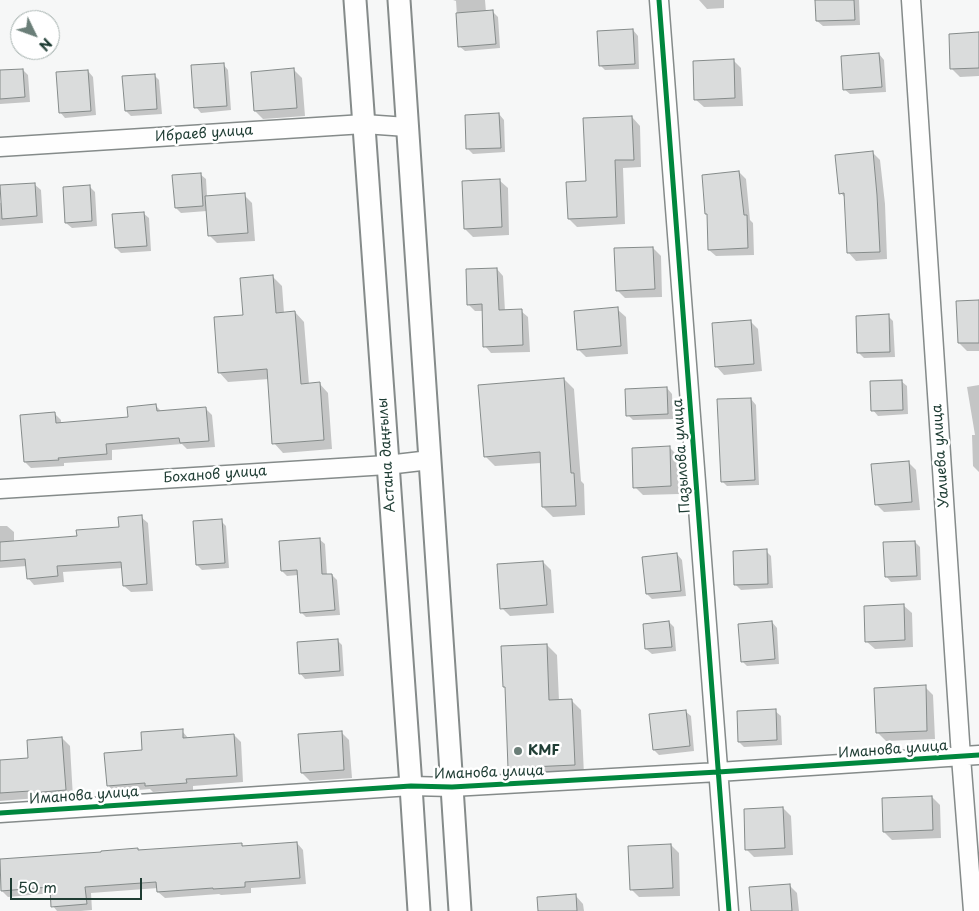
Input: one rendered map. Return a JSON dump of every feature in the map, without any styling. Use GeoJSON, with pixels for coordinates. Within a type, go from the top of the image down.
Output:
{"type":"FeatureCollection","features":[{"type":"Feature","properties":{"kind":"street","name":"Астана даңғылы"},"geometry":{"type":"LineString","coordinates":[[355,0],[411,786],[418,911]]}},
{"type":"Feature","properties":{"kind":"street"},"geometry":{"type":"LineString","coordinates":[[399,0],[460,911]]}},
{"type":"Feature","properties":{"kind":"street","name":"Пазылова улица"},"geometry":{"type":"LineString","coordinates":[[659,0],[728,911]]}},
{"type":"Feature","properties":{"kind":"street","name":"Уалиева улица"},"geometry":{"type":"LineString","coordinates":[[911,0],[973,911]]}},
{"type":"Feature","properties":{"kind":"street","name":"Ибраев улица"},"geometry":{"type":"LineString","coordinates":[[0,147],[364,124],[407,127]]}},
{"type":"Feature","properties":{"kind":"street","name":"Боханов улица"},"geometry":{"type":"LineString","coordinates":[[0,489],[388,465],[430,460]]}},
{"type":"Feature","properties":{"kind":"street","name":"Иманова улица"},"geometry":{"type":"LineString","coordinates":[[0,813],[411,786],[452,786],[718,772],[979,755]]}},
{"type":"Feature","properties":{"kind":"building"},"geometry":{"type":"Polygon","coordinates":[[[815,0],[854,0],[855,20],[816,21],[815,0]]]}},
{"type":"Feature","properties":{"kind":"building"},"geometry":{"type":"Polygon","coordinates":[[[493,10],[496,44],[458,47],[456,13],[493,10]]]}},
{"type":"Feature","properties":{"kind":"building"},"geometry":{"type":"Polygon","coordinates":[[[633,29],[635,64],[599,66],[597,31],[633,29]]]}},
{"type":"Feature","properties":{"kind":"building"},"geometry":{"type":"Polygon","coordinates":[[[979,32],[979,68],[950,69],[949,34],[979,32]]]}},
{"type":"Feature","properties":{"kind":"building"},"geometry":{"type":"Polygon","coordinates":[[[879,53],[882,87],[843,90],[841,56],[879,53]]]}},
{"type":"Feature","properties":{"kind":"building"},"geometry":{"type":"Polygon","coordinates":[[[734,59],[735,98],[694,100],[693,61],[734,59]]]}},
{"type":"Feature","properties":{"kind":"building"},"geometry":{"type":"Polygon","coordinates":[[[224,63],[227,106],[194,108],[191,65],[224,63]]]}},
{"type":"Feature","properties":{"kind":"building"},"geometry":{"type":"Polygon","coordinates":[[[294,68],[297,108],[254,111],[251,72],[294,68]]]}},
{"type":"Feature","properties":{"kind":"building"},"geometry":{"type":"Polygon","coordinates":[[[23,69],[25,97],[0,99],[0,70],[23,69]]]}},
{"type":"Feature","properties":{"kind":"building"},"geometry":{"type":"Polygon","coordinates":[[[88,70],[91,111],[59,113],[56,72],[88,70]]]}},
{"type":"Feature","properties":{"kind":"building"},"geometry":{"type":"Polygon","coordinates":[[[155,74],[157,109],[125,111],[122,76],[155,74]]]}},
{"type":"Feature","properties":{"kind":"building"},"geometry":{"type":"Polygon","coordinates":[[[499,113],[501,148],[466,149],[465,115],[499,113]]]}},
{"type":"Feature","properties":{"kind":"building"},"geometry":{"type":"Polygon","coordinates":[[[632,116],[634,160],[615,160],[617,217],[568,219],[566,182],[586,181],[583,118],[632,116]]]}},
{"type":"Feature","properties":{"kind":"building"},"geometry":{"type":"Polygon","coordinates":[[[873,151],[880,252],[847,253],[844,193],[839,194],[835,155],[873,151]]]}},
{"type":"Feature","properties":{"kind":"building"},"geometry":{"type":"Polygon","coordinates":[[[739,171],[744,215],[747,215],[748,248],[708,250],[707,214],[705,214],[702,175],[739,171]]]}},
{"type":"Feature","properties":{"kind":"building"},"geometry":{"type":"Polygon","coordinates":[[[201,173],[203,206],[175,208],[172,175],[201,173]]]}},
{"type":"Feature","properties":{"kind":"building"},"geometry":{"type":"Polygon","coordinates":[[[500,179],[502,227],[464,229],[462,181],[500,179]]]}},
{"type":"Feature","properties":{"kind":"building"},"geometry":{"type":"Polygon","coordinates":[[[35,183],[37,216],[2,219],[0,185],[35,183]]]}},
{"type":"Feature","properties":{"kind":"building"},"geometry":{"type":"Polygon","coordinates":[[[90,185],[92,221],[65,223],[63,187],[90,185]]]}},
{"type":"Feature","properties":{"kind":"building"},"geometry":{"type":"Polygon","coordinates":[[[245,193],[248,233],[208,236],[205,196],[245,193]]]}},
{"type":"Feature","properties":{"kind":"building"},"geometry":{"type":"Polygon","coordinates":[[[144,212],[147,246],[115,248],[112,214],[144,212]]]}},
{"type":"Feature","properties":{"kind":"building"},"geometry":{"type":"Polygon","coordinates":[[[653,247],[655,289],[616,291],[614,248],[653,247]]]}},
{"type":"Feature","properties":{"kind":"building"},"geometry":{"type":"Polygon","coordinates":[[[497,268],[499,310],[522,309],[523,345],[483,347],[482,304],[467,305],[466,269],[497,268]]]}},
{"type":"Feature","properties":{"kind":"building"},"geometry":{"type":"Polygon","coordinates":[[[273,275],[276,313],[295,311],[301,384],[320,382],[324,440],[272,444],[267,369],[218,373],[214,317],[243,315],[240,278],[273,275]]]}},
{"type":"Feature","properties":{"kind":"building"},"geometry":{"type":"Polygon","coordinates":[[[979,300],[979,343],[958,343],[956,301],[979,300]]]}},
{"type":"Feature","properties":{"kind":"building"},"geometry":{"type":"Polygon","coordinates":[[[618,307],[621,346],[577,350],[574,311],[618,307]]]}},
{"type":"Feature","properties":{"kind":"building"},"geometry":{"type":"Polygon","coordinates":[[[889,314],[890,352],[857,353],[856,316],[889,314]]]}},
{"type":"Feature","properties":{"kind":"building"},"geometry":{"type":"Polygon","coordinates":[[[751,320],[754,364],[715,367],[712,323],[751,320]]]}},
{"type":"Feature","properties":{"kind":"building"},"geometry":{"type":"Polygon","coordinates":[[[564,378],[571,473],[574,473],[576,506],[542,507],[540,452],[484,457],[478,385],[564,378]]]}},
{"type":"Feature","properties":{"kind":"building"},"geometry":{"type":"Polygon","coordinates":[[[902,380],[903,410],[871,411],[870,381],[902,380]]]}},
{"type":"Feature","properties":{"kind":"building"},"geometry":{"type":"Polygon","coordinates":[[[667,387],[668,414],[626,416],[625,389],[667,387]]]}},
{"type":"Feature","properties":{"kind":"building"},"geometry":{"type":"Polygon","coordinates":[[[751,398],[755,480],[721,482],[717,399],[751,398]]]}},
{"type":"Feature","properties":{"kind":"building"},"geometry":{"type":"Polygon","coordinates":[[[156,404],[157,411],[206,407],[209,441],[180,443],[179,438],[106,444],[107,454],[24,462],[20,415],[55,412],[56,423],[128,417],[127,407],[156,404]]]}},
{"type":"Feature","properties":{"kind":"building"},"geometry":{"type":"Polygon","coordinates":[[[670,446],[671,486],[633,488],[632,448],[670,446]]]}},
{"type":"Feature","properties":{"kind":"building"},"geometry":{"type":"Polygon","coordinates":[[[909,461],[912,502],[875,505],[871,464],[909,461]]]}},
{"type":"Feature","properties":{"kind":"building"},"geometry":{"type":"Polygon","coordinates":[[[142,515],[147,584],[123,586],[121,562],[57,566],[58,576],[27,579],[25,559],[0,561],[0,542],[77,536],[76,530],[119,527],[118,517],[142,515]]]}},
{"type":"Feature","properties":{"kind":"building"},"geometry":{"type":"Polygon","coordinates":[[[222,519],[225,563],[196,565],[193,521],[222,519]]]}},
{"type":"Feature","properties":{"kind":"building"},"geometry":{"type":"Polygon","coordinates":[[[320,538],[322,574],[332,574],[335,610],[300,613],[297,570],[281,571],[279,541],[320,538]]]}},
{"type":"Feature","properties":{"kind":"building"},"geometry":{"type":"Polygon","coordinates":[[[915,541],[917,576],[885,577],[883,542],[915,541]]]}},
{"type":"Feature","properties":{"kind":"building"},"geometry":{"type":"Polygon","coordinates":[[[767,549],[768,584],[734,585],[733,551],[767,549]]]}},
{"type":"Feature","properties":{"kind":"building"},"geometry":{"type":"Polygon","coordinates":[[[677,553],[681,591],[646,594],[642,557],[677,553]]]}},
{"type":"Feature","properties":{"kind":"building"},"geometry":{"type":"Polygon","coordinates":[[[543,561],[547,605],[500,609],[497,564],[543,561]]]}},
{"type":"Feature","properties":{"kind":"building"},"geometry":{"type":"Polygon","coordinates":[[[904,604],[905,640],[865,642],[864,606],[904,604]]]}},
{"type":"Feature","properties":{"kind":"building"},"geometry":{"type":"Polygon","coordinates":[[[669,621],[672,647],[645,649],[643,624],[669,621]]]}},
{"type":"Feature","properties":{"kind":"building"},"geometry":{"type":"Polygon","coordinates":[[[772,621],[775,659],[741,662],[738,624],[772,621]]]}},
{"type":"Feature","properties":{"kind":"building"},"geometry":{"type":"Polygon","coordinates":[[[338,639],[340,671],[299,674],[297,642],[338,639]]]}},
{"type":"Feature","properties":{"kind":"building"},"geometry":{"type":"Polygon","coordinates":[[[547,644],[549,700],[572,699],[575,765],[508,768],[505,687],[503,687],[501,646],[547,644]]]}},
{"type":"Feature","properties":{"kind":"building"},"geometry":{"type":"Polygon","coordinates":[[[926,685],[927,731],[876,733],[874,688],[926,685]]]}},
{"type":"Feature","properties":{"kind":"building"},"geometry":{"type":"Polygon","coordinates":[[[776,709],[777,740],[738,742],[737,711],[776,709]]]}},
{"type":"Feature","properties":{"kind":"building"},"geometry":{"type":"Polygon","coordinates":[[[686,710],[690,746],[653,750],[649,714],[686,710]]]}},
{"type":"Feature","properties":{"kind":"building"},"geometry":{"type":"Polygon","coordinates":[[[183,729],[183,738],[234,734],[237,776],[186,779],[187,783],[145,786],[145,783],[107,786],[104,753],[142,750],[141,732],[183,729]]]}},
{"type":"Feature","properties":{"kind":"building"},"geometry":{"type":"Polygon","coordinates":[[[342,731],[344,770],[301,773],[298,734],[342,731]]]}},
{"type":"Feature","properties":{"kind":"building"},"geometry":{"type":"Polygon","coordinates":[[[62,737],[66,790],[0,793],[0,760],[28,758],[27,740],[62,737]]]}},
{"type":"Feature","properties":{"kind":"building"},"geometry":{"type":"Polygon","coordinates":[[[932,796],[933,830],[883,832],[882,798],[932,796]]]}},
{"type":"Feature","properties":{"kind":"building"},"geometry":{"type":"Polygon","coordinates":[[[783,807],[785,848],[745,850],[744,809],[783,807]]]}},
{"type":"Feature","properties":{"kind":"building"},"geometry":{"type":"Polygon","coordinates":[[[297,842],[300,878],[245,882],[245,887],[157,892],[156,882],[85,887],[87,904],[51,907],[50,887],[1,891],[0,859],[138,848],[138,850],[242,843],[242,846],[297,842]]]}},
{"type":"Feature","properties":{"kind":"building"},"geometry":{"type":"Polygon","coordinates":[[[671,844],[673,888],[630,890],[628,846],[671,844]]]}},
{"type":"Feature","properties":{"kind":"building"},"geometry":{"type":"Polygon","coordinates":[[[790,884],[792,911],[751,911],[749,887],[790,884]]]}},
{"type":"Feature","properties":{"kind":"building"},"geometry":{"type":"Polygon","coordinates":[[[576,894],[577,911],[538,911],[537,897],[576,894]]]}},
{"type":"Feature","properties":{"kind":"cycle path"},"geometry":{"type":"LineString","coordinates":[[659,0],[729,911]]}},
{"type":"Feature","properties":{"kind":"cycle path"},"geometry":{"type":"LineString","coordinates":[[0,813],[411,786],[452,787],[979,755]]}},
{"type":"Feature","properties":{"kind":"place","name":"KMF"},"geometry":{"type":"Point","coordinates":[518,751]}}]}
